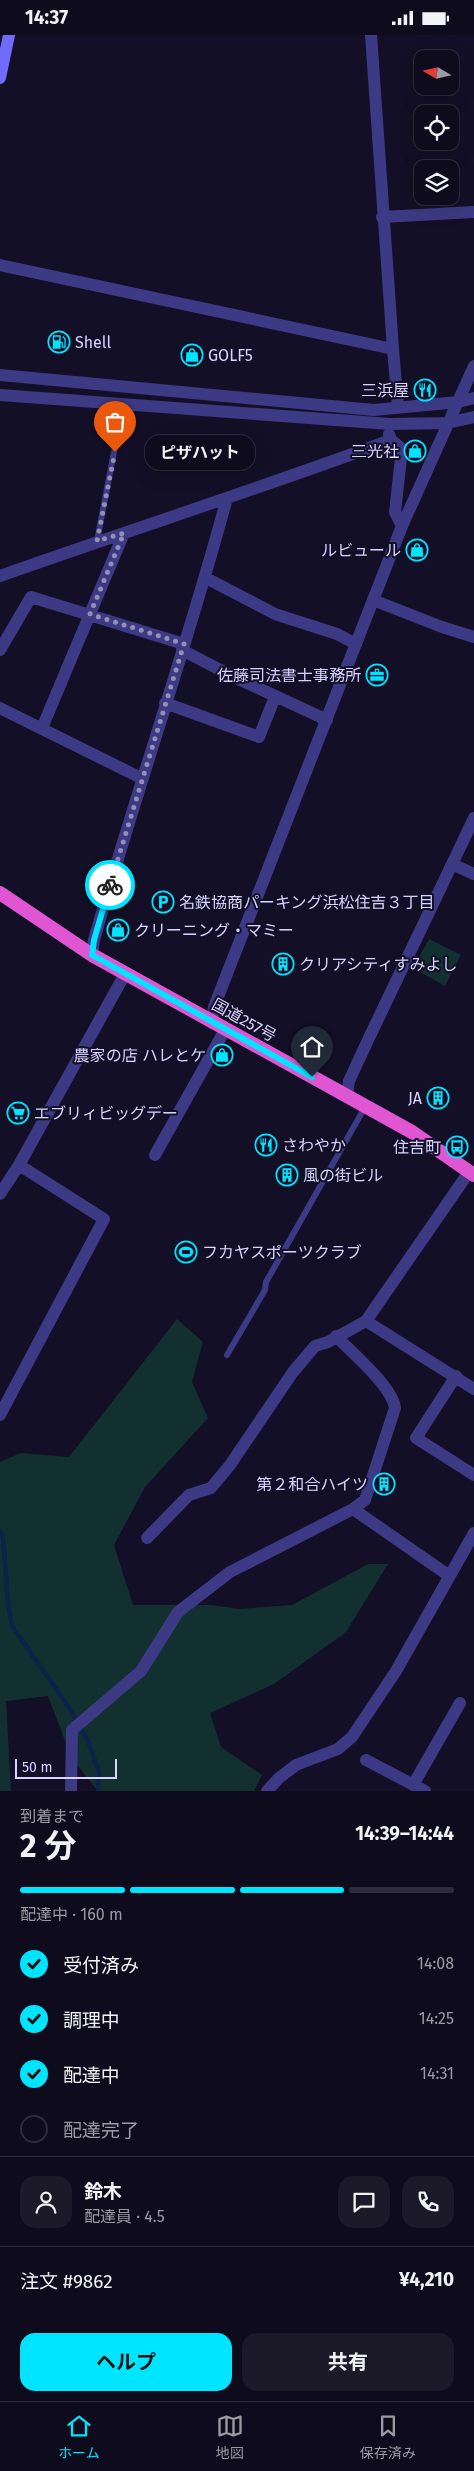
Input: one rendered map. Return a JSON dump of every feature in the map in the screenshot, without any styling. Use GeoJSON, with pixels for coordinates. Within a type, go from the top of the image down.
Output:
{"type":"FeatureCollection","features":[{"type":"Feature","properties":{"kind":"highway","name":"国道257号"},"geometry":{"type":"LineString","coordinates":[[0,893],[92,955],[212,1023],[366,1105],[412,1132],[472,1173]]}},
{"type":"Feature","properties":{"kind":"main road"},"geometry":{"type":"LineString","coordinates":[[0,78],[9,35]]}},
{"type":"Feature","properties":{"kind":"street"},"geometry":{"type":"LineString","coordinates":[[371,35],[382,217],[398,407]]}},
{"type":"Feature","properties":{"kind":"street"},"geometry":{"type":"LineString","coordinates":[[382,217],[474,212]]}},
{"type":"Feature","properties":{"kind":"street"},"geometry":{"type":"LineString","coordinates":[[0,265],[393,349]]}},
{"type":"Feature","properties":{"kind":"street"},"geometry":{"type":"LineString","coordinates":[[212,1023],[214,1007],[402,526],[474,366]]}},
{"type":"Feature","properties":{"kind":"street"},"geometry":{"type":"LineString","coordinates":[[0,375],[374,410],[458,402],[474,398]]}},
{"type":"Feature","properties":{"kind":"street"},"geometry":{"type":"LineString","coordinates":[[0,395],[390,425],[448,423],[474,417]]}},
{"type":"Feature","properties":{"kind":"street"},"geometry":{"type":"LineString","coordinates":[[390,425],[391,440],[402,449],[395,512],[402,526]]}},
{"type":"Feature","properties":{"kind":"street"},"geometry":{"type":"LineString","coordinates":[[0,576],[391,440]]}},
{"type":"Feature","properties":{"kind":"street"},"geometry":{"type":"LineString","coordinates":[[92,955],[94,940],[142,778],[206,578],[227,498]]}},
{"type":"Feature","properties":{"kind":"street"},"geometry":{"type":"LineString","coordinates":[[42,728],[124,533]]}},
{"type":"Feature","properties":{"kind":"street"},"geometry":{"type":"LineString","coordinates":[[206,578],[275,614],[338,634],[356,644]]}},
{"type":"Feature","properties":{"kind":"street"},"geometry":{"type":"LineString","coordinates":[[0,650],[31,597],[90,614],[183,647],[275,697],[327,720]]}},
{"type":"Feature","properties":{"kind":"street"},"geometry":{"type":"LineString","coordinates":[[374,600],[442,627],[474,637]]}},
{"type":"Feature","properties":{"kind":"street"},"geometry":{"type":"LineString","coordinates":[[165,703],[259,737],[275,697]]}},
{"type":"Feature","properties":{"kind":"street"},"geometry":{"type":"LineString","coordinates":[[0,708],[142,778]]}},
{"type":"Feature","properties":{"kind":"street"},"geometry":{"type":"LineString","coordinates":[[347,1095],[349,1081],[356,1065],[474,818]]}},
{"type":"Feature","properties":{"kind":"street"},"geometry":{"type":"LineString","coordinates":[[452,864],[474,874]]}},
{"type":"Feature","properties":{"kind":"street"},"geometry":{"type":"LineString","coordinates":[[0,1193],[19,1165],[125,974]]}},
{"type":"Feature","properties":{"kind":"street"},"geometry":{"type":"LineString","coordinates":[[155,1155],[225,1030]]}},
{"type":"Feature","properties":{"kind":"street"},"geometry":{"type":"LineString","coordinates":[[0,1415],[104,1219],[19,1165]]}},
{"type":"Feature","properties":{"kind":"street"},"geometry":{"type":"LineString","coordinates":[[146,1538],[189,1495],[211,1488],[230,1465],[293,1372],[315,1346],[366,1321],[472,1173]]}},
{"type":"Feature","properties":{"kind":"street"},"geometry":{"type":"LineString","coordinates":[[366,1321],[474,1389]]}},
{"type":"Feature","properties":{"kind":"street"},"geometry":{"type":"LineString","coordinates":[[71,1791],[72,1729],[141,1671],[178,1612],[230,1572],[353,1509],[364,1501],[395,1408],[394,1402],[384,1387],[336,1336]]}},
{"type":"Feature","properties":{"kind":"street"},"geometry":{"type":"LineString","coordinates":[[456,1376],[416,1438],[474,1475]]}},
{"type":"Feature","properties":{"kind":"street"},"geometry":{"type":"LineString","coordinates":[[353,1509],[448,1575]]}},
{"type":"Feature","properties":{"kind":"street"},"geometry":{"type":"LineString","coordinates":[[267,1791],[278,1778],[296,1765],[338,1749],[352,1737],[396,1671],[448,1575],[474,1533]]}},
{"type":"Feature","properties":{"kind":"street"},"geometry":{"type":"LineString","coordinates":[[366,1760],[419,1788],[460,1703]]}},
{"type":"Feature","properties":{"kind":"lane"},"geometry":{"type":"LineString","coordinates":[[97,541],[124,405]]}},
{"type":"Feature","properties":{"kind":"lane"},"geometry":{"type":"LineString","coordinates":[[227,1355],[265,1290],[266,1282],[366,1105]]}},
{"type":"Feature","properties":{"kind":"green space"},"geometry":{"type":"Polygon","coordinates":[[[429,939],[461,955],[445,986],[413,968],[429,939]]]}},
{"type":"Feature","properties":{"kind":"green space"},"geometry":{"type":"Polygon","coordinates":[[[177,1319],[203,1342],[192,1382],[208,1418],[145,1487],[114,1545],[133,1605],[212,1605],[239,1609],[292,1605],[368,1564],[388,1564],[346,1632],[274,1684],[210,1713],[221,1747],[262,1775],[254,1791],[98,1791],[72,1759],[48,1696],[6,1701],[11,1791],[0,1791],[0,1462],[21,1453],[69,1457],[177,1319]]]}},
{"type":"Feature","properties":{"kind":"waterway"},"geometry":{"type":"LineString","coordinates":[[0,1532],[3,1536],[8,1603],[12,1626],[68,1706],[88,1741],[99,1772],[98,1791]]}},
{"type":"Feature","properties":{"kind":"way so far"},"geometry":{"type":"LineString","coordinates":[[110,885],[129,818],[184,644],[90,614],[124,533],[97,541],[115,452]]}},
{"type":"Feature","properties":{"kind":"place","name":"Shell"},"geometry":{"type":"Point","coordinates":[59,342]}},
{"type":"Feature","properties":{"kind":"place","name":"GOLF5"},"geometry":{"type":"Point","coordinates":[192,355]}},
{"type":"Feature","properties":{"kind":"place","name":"三浜屋"},"geometry":{"type":"Point","coordinates":[425,390]}},
{"type":"Feature","properties":{"kind":"place","name":"三光社"},"geometry":{"type":"Point","coordinates":[415,451]}},
{"type":"Feature","properties":{"kind":"place","name":"ピザハット"},"geometry":{"type":"Point","coordinates":[115,452]}},
{"type":"Feature","properties":{"kind":"place","name":"ルビュール"},"geometry":{"type":"Point","coordinates":[417,550]}},
{"type":"Feature","properties":{"kind":"place","name":"佐藤司法書士事務所"},"geometry":{"type":"Point","coordinates":[377,675]}},
{"type":"Feature","properties":{"kind":"place","name":"名鉄協商パーキング浜松住吉３丁目"},"geometry":{"type":"Point","coordinates":[163,902]}},
{"type":"Feature","properties":{"kind":"place","name":"クリーニング・マミー"},"geometry":{"type":"Point","coordinates":[118,930]}},
{"type":"Feature","properties":{"kind":"place","name":"クリアシティすみよし"},"geometry":{"type":"Point","coordinates":[283,964]}},
{"type":"Feature","properties":{"kind":"place","name":"農家の店 ハレとケ"},"geometry":{"type":"Point","coordinates":[222,1055]}},
{"type":"Feature","properties":{"kind":"place","name":"JA"},"geometry":{"type":"Point","coordinates":[438,1098]}},
{"type":"Feature","properties":{"kind":"place","name":"エブリィビッグデー"},"geometry":{"type":"Point","coordinates":[18,1113]}},
{"type":"Feature","properties":{"kind":"place","name":"さわやか"},"geometry":{"type":"Point","coordinates":[266,1145]}},
{"type":"Feature","properties":{"kind":"place","name":"住吉町"},"geometry":{"type":"Point","coordinates":[457,1147]}},
{"type":"Feature","properties":{"kind":"place","name":"風の街ビル"},"geometry":{"type":"Point","coordinates":[287,1175]}},
{"type":"Feature","properties":{"kind":"place","name":"フカヤスポーツクラブ"},"geometry":{"type":"Point","coordinates":[186,1252]}},
{"type":"Feature","properties":{"kind":"place","name":"第２和合ハイツ"},"geometry":{"type":"Point","coordinates":[384,1484]}},
{"type":"Feature","properties":{"kind":"route"},"geometry":{"type":"LineString","coordinates":[[110,885],[94,940],[92,955],[312,1077]]}}]}
